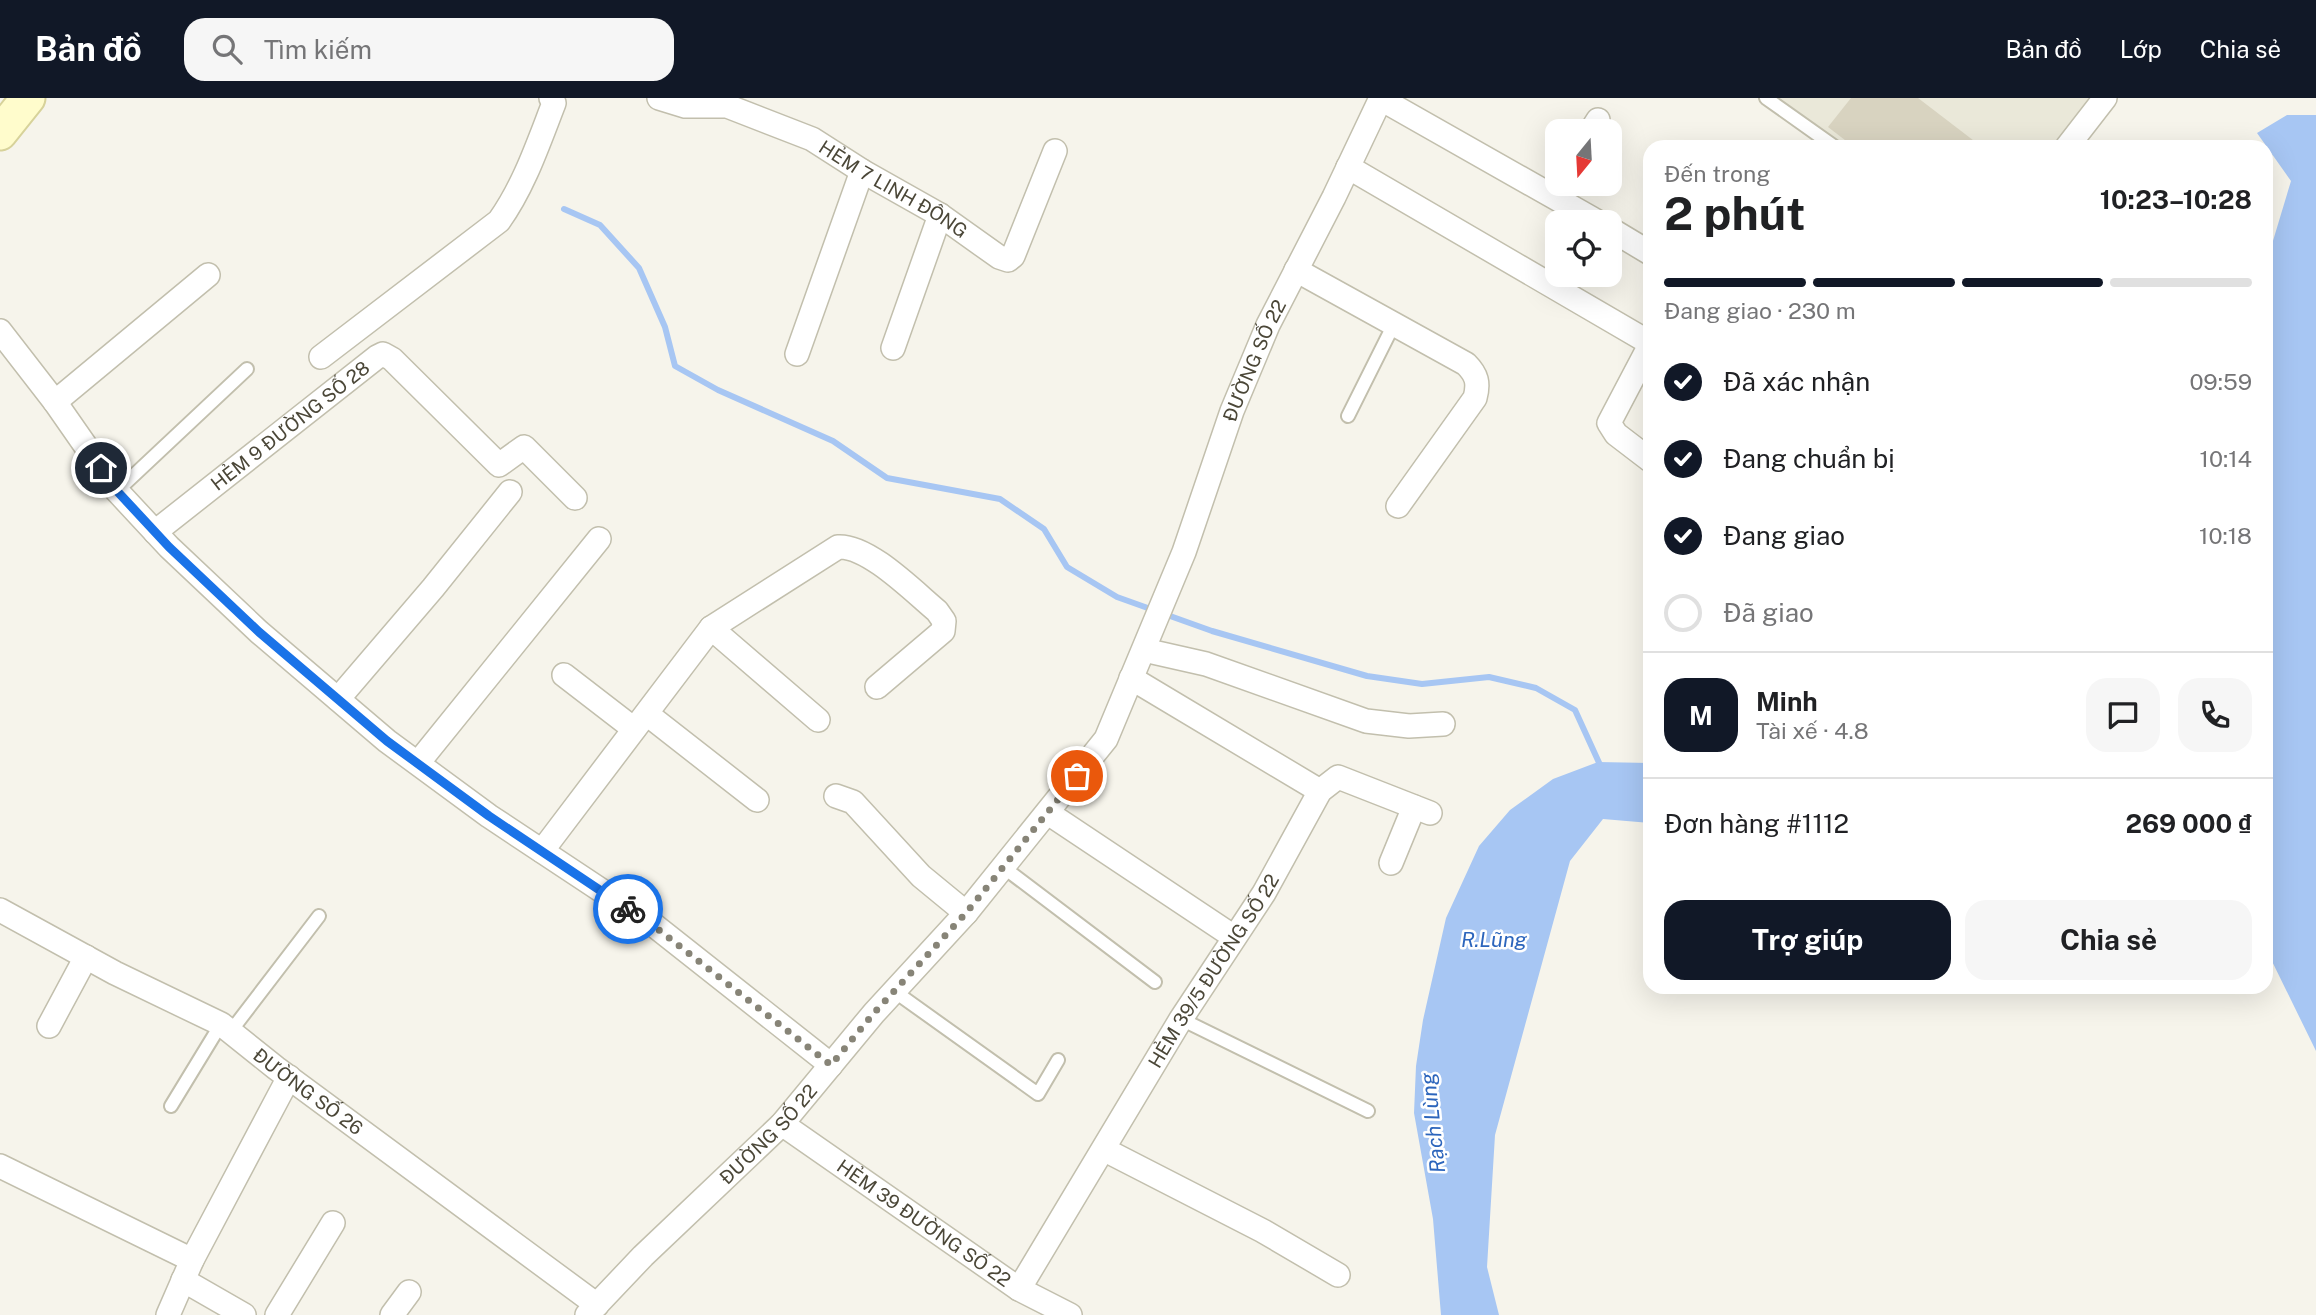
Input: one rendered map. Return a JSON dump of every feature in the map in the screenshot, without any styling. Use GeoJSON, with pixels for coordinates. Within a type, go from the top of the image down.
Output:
{"type":"FeatureCollection","features":[{"type":"Feature","properties":{"kind":"street"},"geometry":{"type":"LineString","coordinates":[[0,133],[29,98]]}},
{"type":"Feature","properties":{"kind":"street"},"geometry":{"type":"LineString","coordinates":[[321,357],[499,222],[514,200],[534,156],[554,103],[551,98]]}},
{"type":"Feature","properties":{"kind":"street","name":"HẺM 7 LINH ĐÔNG"},"geometry":{"type":"LineString","coordinates":[[659,98],[727,106],[812,139],[862,172],[940,215],[999,257],[1008,260],[1013,256],[1055,151]]}},
{"type":"Feature","properties":{"kind":"street"},"geometry":{"type":"LineString","coordinates":[[2072,140],[2105,98]]}},
{"type":"Feature","properties":{"kind":"street"},"geometry":{"type":"LineString","coordinates":[[1381,99],[1545,184]]}},
{"type":"Feature","properties":{"kind":"street","name":"ĐƯỜNG SỐ 22"},"geometry":{"type":"LineString","coordinates":[[592,1310],[643,1256],[782,1124],[894,991],[966,913],[1106,739],[1184,552],[1232,411],[1268,325],[1381,99]]}},
{"type":"Feature","properties":{"kind":"street"},"geometry":{"type":"LineString","coordinates":[[1348,167],[1643,340]]}},
{"type":"Feature","properties":{"kind":"street"},"geometry":{"type":"LineString","coordinates":[[797,355],[862,172]]}},
{"type":"Feature","properties":{"kind":"street"},"geometry":{"type":"LineString","coordinates":[[1564,196],[1582,210]]}},
{"type":"Feature","properties":{"kind":"street"},"geometry":{"type":"LineString","coordinates":[[893,348],[940,215]]}},
{"type":"Feature","properties":{"kind":"street"},"geometry":{"type":"LineString","coordinates":[[1622,236],[1643,249]]}},
{"type":"Feature","properties":{"kind":"street"},"geometry":{"type":"LineString","coordinates":[[1296,270],[1466,364],[1476,374],[1475,398],[1398,506]]}},
{"type":"Feature","properties":{"kind":"street"},"geometry":{"type":"LineString","coordinates":[[55,402],[208,275]]}},
{"type":"Feature","properties":{"kind":"street"},"geometry":{"type":"LineString","coordinates":[[0,331],[55,402],[117,491],[155,532],[259,632],[387,741],[542,851],[654,926],[831,1065]]}},
{"type":"Feature","properties":{"kind":"street","name":"HẺM 9 ĐƯỜNG SỐ 28"},"geometry":{"type":"LineString","coordinates":[[155,532],[377,356],[383,354],[392,359],[499,465],[524,447],[575,498]]}},
{"type":"Feature","properties":{"kind":"street"},"geometry":{"type":"LineString","coordinates":[[1643,357],[1609,423],[1612,430],[1643,454]]}},
{"type":"Feature","properties":{"kind":"street"},"geometry":{"type":"LineString","coordinates":[[338,699],[433,588],[510,492]]}},
{"type":"Feature","properties":{"kind":"street"},"geometry":{"type":"LineString","coordinates":[[418,763],[599,539]]}},
{"type":"Feature","properties":{"kind":"street"},"geometry":{"type":"LineString","coordinates":[[542,851],[711,628],[838,547],[847,546],[866,554],[936,611],[944,621],[943,631],[877,687]]}},
{"type":"Feature","properties":{"kind":"street"},"geometry":{"type":"LineString","coordinates":[[711,628],[818,720]]}},
{"type":"Feature","properties":{"kind":"street"},"geometry":{"type":"LineString","coordinates":[[1148,642],[1366,720],[1409,726],[1443,724]]}},
{"type":"Feature","properties":{"kind":"street"},"geometry":{"type":"LineString","coordinates":[[564,675],[641,722],[757,800]]}},
{"type":"Feature","properties":{"kind":"street"},"geometry":{"type":"LineString","coordinates":[[1131,678],[1320,791],[1338,777],[1422,810],[1391,863]]}},
{"type":"Feature","properties":{"kind":"street","name":"HẺM 39/5 ĐƯỜNG SỐ 22"},"geometry":{"type":"LineString","coordinates":[[1019,1289],[1105,1150],[1181,1019],[1264,893],[1320,791]]}},
{"type":"Feature","properties":{"kind":"street"},"geometry":{"type":"LineString","coordinates":[[836,796],[853,802],[921,876],[966,913]]}},
{"type":"Feature","properties":{"kind":"street"},"geometry":{"type":"LineString","coordinates":[[1048,813],[1234,937]]}},
{"type":"Feature","properties":{"kind":"street","name":"ĐƯỜNG SỐ 26"},"geometry":{"type":"LineString","coordinates":[[0,910],[86,957],[226,1027],[592,1310]]}},
{"type":"Feature","properties":{"kind":"street"},"geometry":{"type":"LineString","coordinates":[[50,1026],[86,957]]}},
{"type":"Feature","properties":{"kind":"street"},"geometry":{"type":"LineString","coordinates":[[168,1315],[187,1270],[289,1077]]}},
{"type":"Feature","properties":{"kind":"street","name":"HẺM 39 ĐƯỜNG SỐ 22"},"geometry":{"type":"LineString","coordinates":[[782,1124],[1019,1289],[1070,1315]]}},
{"type":"Feature","properties":{"kind":"street"},"geometry":{"type":"LineString","coordinates":[[1105,1150],[1263,1231],[1338,1275]]}},
{"type":"Feature","properties":{"kind":"street"},"geometry":{"type":"LineString","coordinates":[[0,1166],[187,1270],[244,1315]]}},
{"type":"Feature","properties":{"kind":"street"},"geometry":{"type":"LineString","coordinates":[[277,1315],[332,1223]]}},
{"type":"Feature","properties":{"kind":"street"},"geometry":{"type":"LineString","coordinates":[[392,1315],[408,1292]]}},
{"type":"Feature","properties":{"kind":"lane"},"geometry":{"type":"LineString","coordinates":[[1766,98],[1825,140]]}},
{"type":"Feature","properties":{"kind":"lane"},"geometry":{"type":"LineString","coordinates":[[1348,416],[1394,324]]}},
{"type":"Feature","properties":{"kind":"lane"},"geometry":{"type":"LineString","coordinates":[[117,491],[247,369]]}},
{"type":"Feature","properties":{"kind":"lane"},"geometry":{"type":"LineString","coordinates":[[1003,867],[1155,982]]}},
{"type":"Feature","properties":{"kind":"lane"},"geometry":{"type":"LineString","coordinates":[[171,1106],[226,1027],[319,916]]}},
{"type":"Feature","properties":{"kind":"lane"},"geometry":{"type":"LineString","coordinates":[[894,991],[1038,1094],[1058,1060]]}},
{"type":"Feature","properties":{"kind":"lane"},"geometry":{"type":"LineString","coordinates":[[1181,1019],[1368,1111]]}},
{"type":"Feature","properties":{"kind":"shaded area"},"geometry":{"type":"Polygon","coordinates":[[[1780,98],[2091,98],[2059,140],[1837,140],[1780,98]]]}},
{"type":"Feature","properties":{"kind":"water"},"geometry":{"type":"Polygon","coordinates":[[[2287,115],[2316,115],[2316,1051],[2273,963],[2273,241],[2291,181],[2273,156],[2273,140],[2262,140],[2257,133],[2287,115]]]}},
{"type":"Feature","properties":{"kind":"water","name":"R.Lũng"},"geometry":{"type":"Polygon","coordinates":[[[1598,762],[1643,763],[1643,822],[1603,819],[1570,861],[1495,1135],[1487,1267],[1499,1315],[1441,1315],[1433,1219],[1414,1113],[1416,1066],[1423,1020],[1446,918],[1479,846],[1510,810],[1553,779],[1598,762]]]}},
{"type":"Feature","properties":{"kind":"building"},"geometry":{"type":"Polygon","coordinates":[[[1851,98],[1918,98],[1973,140],[1845,140],[1828,127],[1851,98]]]}},
{"type":"Feature","properties":{"kind":"waterway"},"geometry":{"type":"LineString","coordinates":[[564,209],[600,225],[639,268],[665,327],[675,366],[718,390],[833,441],[887,478],[1000,499],[1044,529],[1067,567],[1117,597],[1212,631],[1367,676],[1422,684],[1489,677],[1536,688],[1575,710],[1601,767]]}},
{"type":"Feature","properties":{"kind":"way so far"},"geometry":{"type":"LineString","coordinates":[[628,909],[654,926],[831,1065],[874,1013],[966,913],[1077,776]]}},
{"type":"Feature","properties":{"kind":"route"},"geometry":{"type":"LineString","coordinates":[[101,468],[117,491],[169,547],[259,632],[387,741],[489,816],[628,909]]}},
{"type":"Feature","properties":{"kind":"water label","name":"Rạch Lùng"},"geometry":{"type":"Point","coordinates":[1433,1123]}}]}
